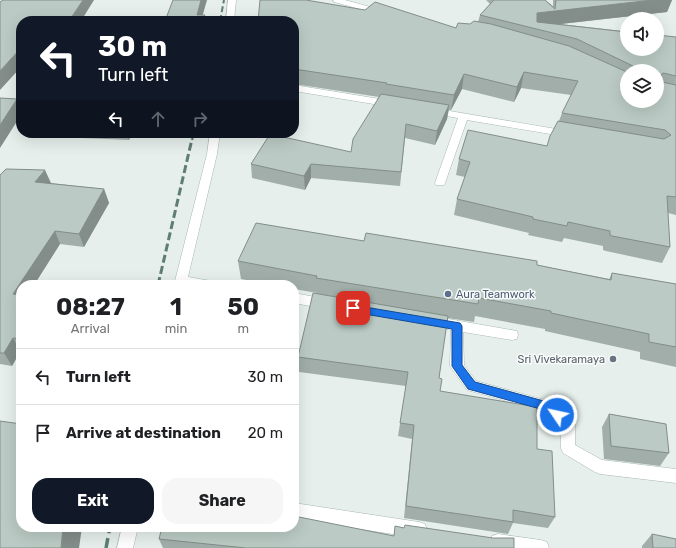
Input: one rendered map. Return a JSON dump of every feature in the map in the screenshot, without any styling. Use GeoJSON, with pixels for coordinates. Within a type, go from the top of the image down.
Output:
{"type":"FeatureCollection","features":[{"type":"Feature","properties":{"kind":"street"},"geometry":{"type":"LineString","coordinates":[[230,16],[232,0]]}},
{"type":"Feature","properties":{"kind":"street"},"geometry":{"type":"LineString","coordinates":[[337,0],[392,16]]}},
{"type":"Feature","properties":{"kind":"street"},"geometry":{"type":"LineString","coordinates":[[299,89],[402,106]]}},
{"type":"Feature","properties":{"kind":"street"},"geometry":{"type":"LineString","coordinates":[[425,110],[580,136]]}},
{"type":"Feature","properties":{"kind":"street"},"geometry":{"type":"LineString","coordinates":[[440,183],[464,116]]}},
{"type":"Feature","properties":{"kind":"street"},"geometry":{"type":"LineString","coordinates":[[181,280],[212,154],[214,138]]}},
{"type":"Feature","properties":{"kind":"street"},"geometry":{"type":"LineString","coordinates":[[299,299],[340,306]]}},
{"type":"Feature","properties":{"kind":"street"},"geometry":{"type":"LineString","coordinates":[[418,319],[512,335]]}},
{"type":"Feature","properties":{"kind":"street"},"geometry":{"type":"LineString","coordinates":[[457,326],[457,366],[472,386],[547,406],[568,424],[568,448],[600,467],[676,476]]}},
{"type":"Feature","properties":{"kind":"street"},"geometry":{"type":"LineString","coordinates":[[299,512],[433,532]]}},
{"type":"Feature","properties":{"kind":"street"},"geometry":{"type":"LineString","coordinates":[[125,548],[129,532]]}},
{"type":"Feature","properties":{"kind":"street"},"geometry":{"type":"LineString","coordinates":[[487,540],[541,548]]}},
{"type":"Feature","properties":{"kind":"building"},"geometry":{"type":"Polygon","coordinates":[[[3,0],[83,0],[72,16],[16,16],[16,53],[0,71],[0,2],[3,0]]]}},
{"type":"Feature","properties":{"kind":"building"},"geometry":{"type":"Polygon","coordinates":[[[173,0],[201,0],[197,15],[205,15],[204,16],[167,16],[173,0]]]}},
{"type":"Feature","properties":{"kind":"building"},"geometry":{"type":"Polygon","coordinates":[[[260,0],[306,0],[365,10],[375,2],[456,28],[458,23],[470,24],[474,21],[491,24],[569,46],[620,69],[620,108],[664,108],[664,82],[676,85],[676,197],[667,196],[670,247],[612,236],[610,235],[610,231],[568,222],[567,226],[533,219],[533,217],[457,199],[470,162],[459,159],[468,130],[547,146],[550,136],[558,121],[664,139],[671,135],[665,130],[562,113],[578,81],[524,72],[517,87],[464,74],[454,95],[299,70],[299,16],[258,16],[260,0]]]}},
{"type":"Feature","properties":{"kind":"building"},"geometry":{"type":"Polygon","coordinates":[[[494,0],[545,0],[555,9],[556,0],[653,0],[537,13],[537,22],[620,31],[620,56],[664,56],[664,36],[676,37],[676,76],[664,73],[664,64],[629,64],[577,39],[480,15],[494,0]]]}},
{"type":"Feature","properties":{"kind":"building"},"geometry":{"type":"Polygon","coordinates":[[[381,94],[449,105],[437,131],[406,124],[401,172],[311,164],[304,176],[251,164],[267,138],[288,138],[351,152],[353,139],[381,94]]]}},
{"type":"Feature","properties":{"kind":"building"},"geometry":{"type":"Polygon","coordinates":[[[0,98],[16,99],[16,101],[0,125],[0,98]]]}},
{"type":"Feature","properties":{"kind":"building"},"geometry":{"type":"Polygon","coordinates":[[[6,169],[45,170],[35,182],[104,189],[79,234],[55,231],[22,280],[16,280],[16,290],[13,294],[16,294],[16,338],[13,338],[4,353],[0,353],[0,175],[6,169]]]}},
{"type":"Feature","properties":{"kind":"building"},"geometry":{"type":"Polygon","coordinates":[[[256,223],[364,241],[366,233],[537,261],[537,265],[611,280],[612,273],[676,284],[676,347],[649,342],[649,334],[551,313],[551,311],[479,298],[478,304],[316,278],[317,276],[238,261],[256,223]]]}},
{"type":"Feature","properties":{"kind":"building"},"geometry":{"type":"Polygon","coordinates":[[[313,293],[448,316],[439,378],[442,379],[440,391],[537,407],[537,449],[552,451],[555,517],[513,510],[513,522],[406,506],[414,425],[400,423],[408,372],[299,357],[313,293]]]}},
{"type":"Feature","properties":{"kind":"building"},"geometry":{"type":"Polygon","coordinates":[[[609,414],[666,424],[669,453],[611,446],[609,414]]]}},
{"type":"Feature","properties":{"kind":"building"},"geometry":{"type":"Polygon","coordinates":[[[0,421],[16,423],[16,532],[63,532],[61,548],[0,548],[0,421]]]}},
{"type":"Feature","properties":{"kind":"building"},"geometry":{"type":"Polygon","coordinates":[[[299,517],[394,536],[395,526],[404,528],[405,525],[493,538],[514,538],[514,548],[246,548],[159,539],[161,532],[299,532],[299,517]]]}},
{"type":"Feature","properties":{"kind":"building"},"geometry":{"type":"Polygon","coordinates":[[[652,534],[676,539],[676,548],[653,548],[652,534]]]}},
{"type":"Feature","properties":{"kind":"railway"},"geometry":{"type":"LineString","coordinates":[[221,16],[224,0]]}},
{"type":"Feature","properties":{"kind":"railway"},"geometry":{"type":"LineString","coordinates":[[159,280],[192,139]]}},
{"type":"Feature","properties":{"kind":"railway"},"geometry":{"type":"LineString","coordinates":[[106,548],[109,532]]}},
{"type":"Feature","properties":{"kind":"place","name":"Aura Teamwork"},"geometry":{"type":"Point","coordinates":[448,294]}},
{"type":"Feature","properties":{"kind":"place","name":"Sri Vivekaramaya"},"geometry":{"type":"Point","coordinates":[613,359]}},
{"type":"Feature","properties":{"kind":"route"},"geometry":{"type":"LineString","coordinates":[[353,308],[457,326],[457,366],[472,386],[547,406],[557,415]]}}]}
